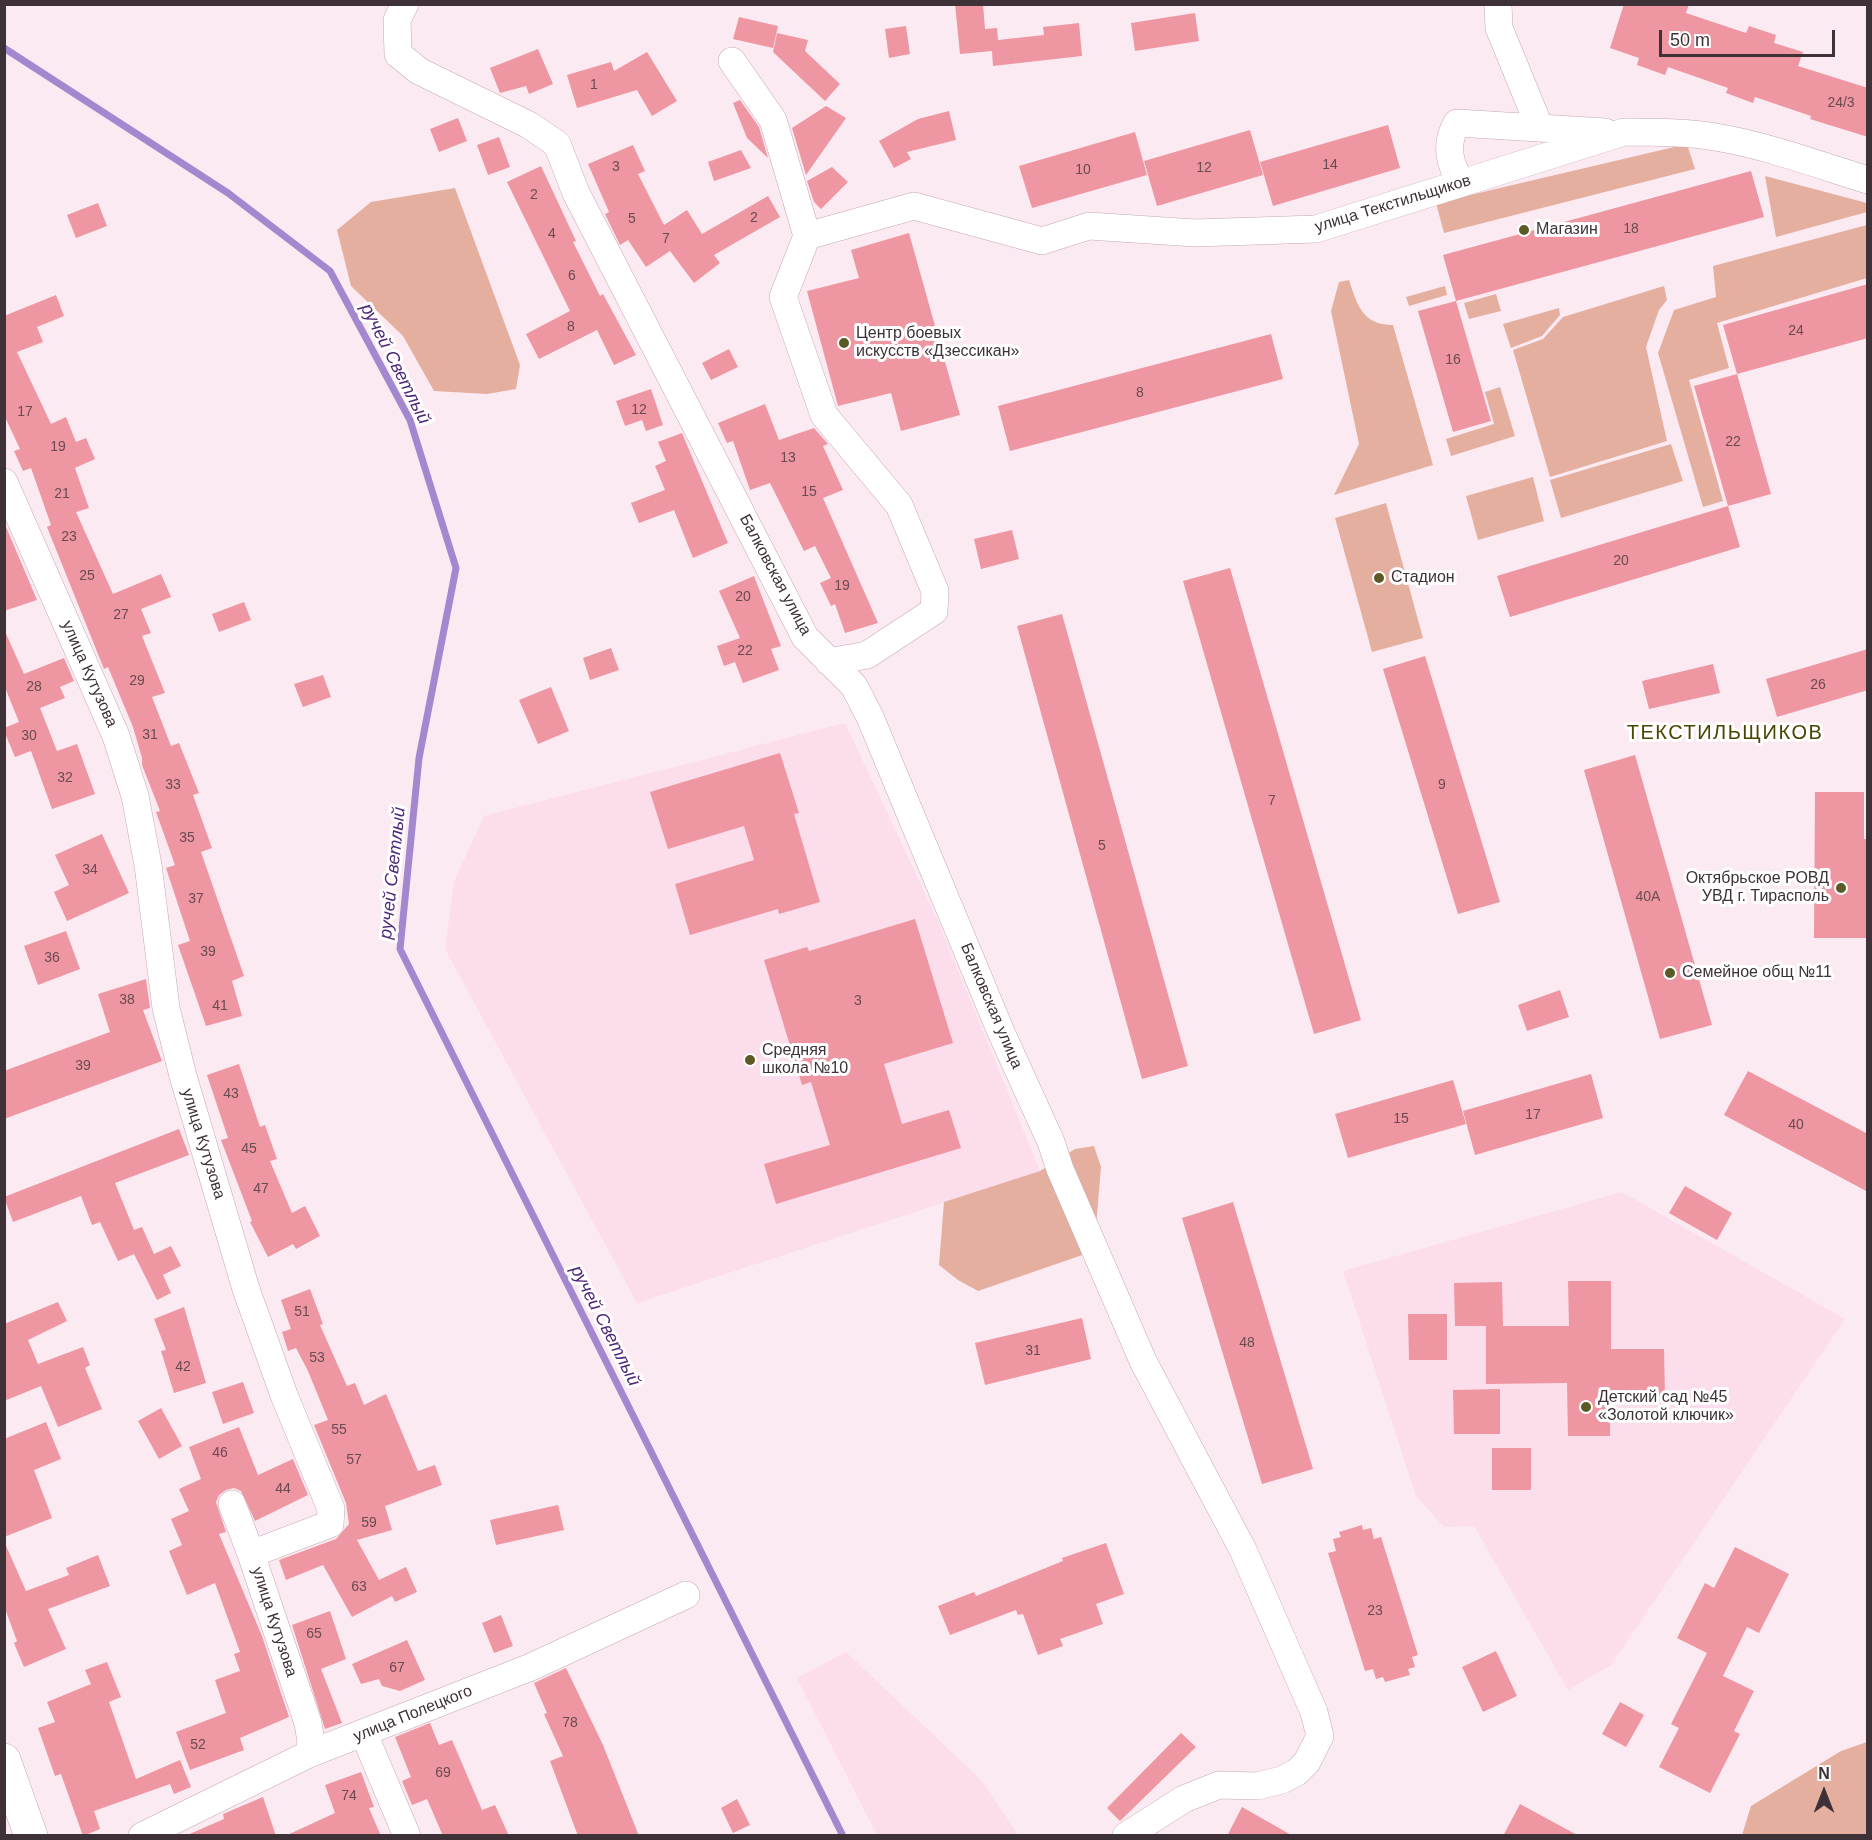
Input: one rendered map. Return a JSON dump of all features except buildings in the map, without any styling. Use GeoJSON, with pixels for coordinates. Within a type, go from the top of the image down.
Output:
{"type":"FeatureCollection","features":[{"type":"Feature","properties":{"kind":"street","name":"Балковская улица"},"geometry":{"type":"LineString","coordinates":[[405,4],[397,20],[398,54],[419,70],[529,125],[557,144],[576,193],[805,637],[854,686],[870,717],[1001,1032],[1051,1142],[1060,1170],[1143,1361],[1243,1550],[1314,1712],[1320,1736],[1307,1762],[1282,1780],[1257,1786],[1220,1785],[1184,1799],[1132,1829],[1126,1836]]}},
{"type":"Feature","properties":{"kind":"street"},"geometry":{"type":"LineString","coordinates":[[1498,4],[1499,28],[1540,129]]}},
{"type":"Feature","properties":{"kind":"street"},"geometry":{"type":"LineString","coordinates":[[732,61],[773,120],[807,236],[783,297],[824,415],[899,505],[935,591],[934,611],[867,655],[829,662]]}},
{"type":"Feature","properties":{"kind":"street"},"geometry":{"type":"LineString","coordinates":[[1462,183],[1454,171],[1449,153],[1451,138],[1457,123],[1624,132]]}},
{"type":"Feature","properties":{"kind":"street","name":"улица Текстильщиков"},"geometry":{"type":"LineString","coordinates":[[807,236],[914,206],[1042,241],[1089,226],[1195,233],[1316,229],[1624,132],[1672,132],[1720,138],[1760,147],[1868,180]]}},
{"type":"Feature","properties":{"kind":"street","name":"улица Кутузова"},"geometry":{"type":"LineString","coordinates":[[4,482],[116,736],[129,776],[148,866],[166,1008],[183,1076],[246,1289],[284,1395],[331,1509],[330,1524],[251,1554],[308,1723],[311,1742],[309,1754]]}},
{"type":"Feature","properties":{"kind":"street"},"geometry":{"type":"LineString","coordinates":[[232,1504],[251,1554]]}},
{"type":"Feature","properties":{"kind":"street","name":"улица Полецкого"},"geometry":{"type":"LineString","coordinates":[[142,1836],[309,1754],[531,1667],[686,1595]]}},
{"type":"Feature","properties":{"kind":"street"},"geometry":{"type":"LineString","coordinates":[[364,1734],[407,1836]]}},
{"type":"Feature","properties":{"kind":"street"},"geometry":{"type":"LineString","coordinates":[[4,1760],[31,1836]]}},
{"type":"Feature","properties":{"kind":"shaded area"},"geometry":{"type":"Polygon","coordinates":[[[1687,144],[1695,169],[1444,233],[1436,203],[1687,144]]]}},
{"type":"Feature","properties":{"kind":"shaded area"},"geometry":{"type":"Polygon","coordinates":[[[1765,176],[1867,203],[1867,212],[1776,237],[1765,176]]]}},
{"type":"Feature","properties":{"kind":"shaded area"},"geometry":{"type":"Polygon","coordinates":[[[455,188],[520,365],[516,389],[487,394],[434,391],[403,336],[351,286],[337,230],[371,202],[455,188]]]}},
{"type":"Feature","properties":{"kind":"shaded area"},"geometry":{"type":"Polygon","coordinates":[[[1867,225],[1867,278],[1717,323],[1729,368],[1689,380],[1723,501],[1703,507],[1658,353],[1674,310],[1716,297],[1713,266],[1867,225]]]}},
{"type":"Feature","properties":{"kind":"shaded area"},"geometry":{"type":"Polygon","coordinates":[[[1349,280],[1362,312],[1374,321],[1393,325],[1433,465],[1334,495],[1359,444],[1331,311],[1339,282],[1349,280]]]}},
{"type":"Feature","properties":{"kind":"shaded area"},"geometry":{"type":"Polygon","coordinates":[[[1445,286],[1447,295],[1409,306],[1406,297],[1445,286]]]}},
{"type":"Feature","properties":{"kind":"shaded area"},"geometry":{"type":"Polygon","coordinates":[[[1664,286],[1667,300],[1659,310],[1646,347],[1667,441],[1550,477],[1513,350],[1543,339],[1563,317],[1664,286]]]}},
{"type":"Feature","properties":{"kind":"shaded area"},"geometry":{"type":"Polygon","coordinates":[[[1496,294],[1501,311],[1469,319],[1464,303],[1496,294]]]}},
{"type":"Feature","properties":{"kind":"shaded area"},"geometry":{"type":"Polygon","coordinates":[[[1559,308],[1560,315],[1542,336],[1511,348],[1503,324],[1559,308]]]}},
{"type":"Feature","properties":{"kind":"shaded area"},"geometry":{"type":"Polygon","coordinates":[[[1500,387],[1515,436],[1451,456],[1446,439],[1494,424],[1485,392],[1500,387]]]}},
{"type":"Feature","properties":{"kind":"shaded area"},"geometry":{"type":"Polygon","coordinates":[[[1671,444],[1683,481],[1561,518],[1550,480],[1671,444]]]}},
{"type":"Feature","properties":{"kind":"shaded area"},"geometry":{"type":"Polygon","coordinates":[[[1533,477],[1544,521],[1478,540],[1466,496],[1533,477]]]}},
{"type":"Feature","properties":{"kind":"shaded area","name":"Стадион"},"geometry":{"type":"Polygon","coordinates":[[[1386,503],[1423,638],[1372,652],[1335,518],[1386,503]]]}},
{"type":"Feature","properties":{"kind":"shaded area","name":"Средняя школа №10"},"geometry":{"type":"Polygon","coordinates":[[[845,723],[937,919],[1040,1171],[637,1303],[445,949],[454,882],[484,816],[845,723]]]}},
{"type":"Feature","properties":{"kind":"shaded area"},"geometry":{"type":"Polygon","coordinates":[[[1094,1146],[1101,1167],[1094,1251],[978,1291],[958,1280],[939,1265],[944,1202],[1040,1171],[1075,1149],[1094,1146]]]}},
{"type":"Feature","properties":{"kind":"shaded area","name":"Детский сад №45 «Золотой ключик»"},"geometry":{"type":"Polygon","coordinates":[[[1622,1192],[1845,1319],[1611,1665],[1568,1690],[1474,1526],[1444,1527],[1416,1496],[1343,1271],[1622,1192]]]}},
{"type":"Feature","properties":{"kind":"shaded area"},"geometry":{"type":"Polygon","coordinates":[[[846,1652],[981,1780],[1018,1835],[877,1835],[797,1678],[846,1652]]]}},
{"type":"Feature","properties":{"kind":"shaded area"},"geometry":{"type":"Polygon","coordinates":[[[1867,1742],[1867,1835],[1742,1835],[1751,1806],[1841,1751],[1867,1742]]]}},
{"type":"Feature","properties":{"kind":"waterway","name":"ручей Светлый"},"geometry":{"type":"LineString","coordinates":[[4,48],[228,193],[330,271],[410,420],[456,568],[419,758],[400,949],[843,1836]]}},
{"type":"Feature","properties":{"kind":"place","name":"Магазин"},"geometry":{"type":"Point","coordinates":[1524,230]}},
{"type":"Feature","properties":{"kind":"place","name":"Центр боевых искусств «Дзессикан»"},"geometry":{"type":"Point","coordinates":[844,343]}},
{"type":"Feature","properties":{"kind":"place","name":"Стадион"},"geometry":{"type":"Point","coordinates":[1379,578]}},
{"type":"Feature","properties":{"kind":"place","name":"Октябрьское РОВД УВД г. Тирасполь"},"geometry":{"type":"Point","coordinates":[1841,888]}},
{"type":"Feature","properties":{"kind":"place","name":"Семейное общ №11"},"geometry":{"type":"Point","coordinates":[1670,973]}},
{"type":"Feature","properties":{"kind":"place","name":"Средняя школа №10"},"geometry":{"type":"Point","coordinates":[750,1060]}},
{"type":"Feature","properties":{"kind":"place","name":"Детский сад №45 «Золотой ключик»"},"geometry":{"type":"Point","coordinates":[1586,1407]}},
{"type":"Feature","properties":{"kind":"district","name":"ТЕКСТИЛЬЩИКОВ"},"geometry":{"type":"Point","coordinates":[1725,733]}}]}
